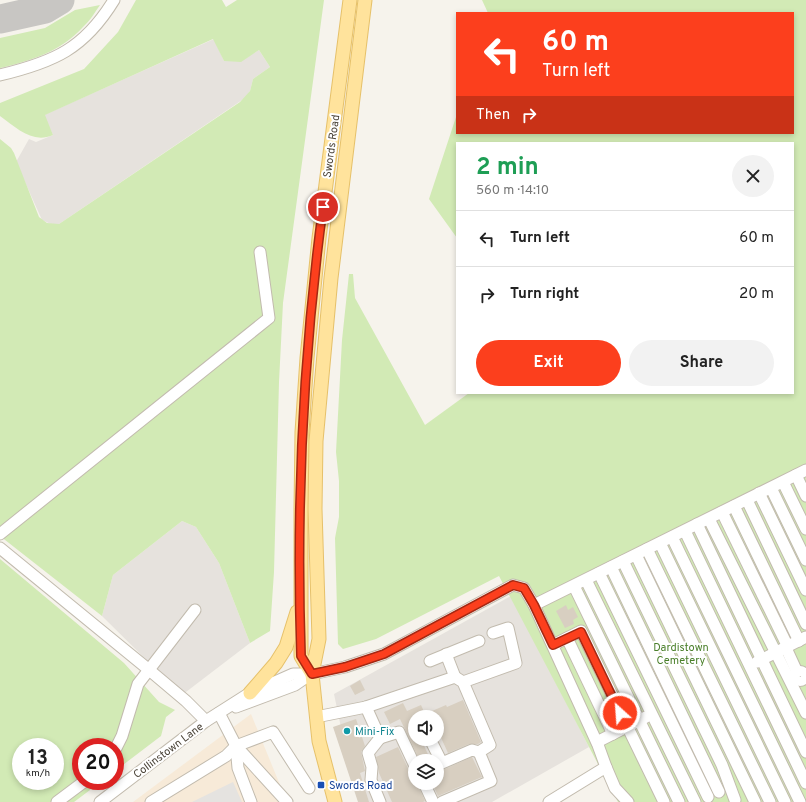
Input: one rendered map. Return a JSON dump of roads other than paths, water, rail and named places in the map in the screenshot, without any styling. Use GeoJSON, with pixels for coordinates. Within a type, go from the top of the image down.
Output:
{"type":"FeatureCollection","features":[{"type":"Feature","properties":{"kind":"main road","name":"Swords Road"},"geometry":{"type":"LineString","coordinates":[[312,674],[301,656],[300,603],[302,432],[318,238],[350,0]]}},
{"type":"Feature","properties":{"kind":"main road","name":"Swords Road"},"geometry":{"type":"LineString","coordinates":[[335,802],[319,741],[312,674],[319,639],[315,509],[316,441],[331,278],[365,0]]}},
{"type":"Feature","properties":{"kind":"main road"},"geometry":{"type":"LineString","coordinates":[[250,693],[276,663],[286,647],[300,603]]}},
{"type":"Feature","properties":{"kind":"street"},"geometry":{"type":"LineString","coordinates":[[0,75],[46,62],[73,47],[94,29],[114,0]]}},
{"type":"Feature","properties":{"kind":"street"},"geometry":{"type":"LineString","coordinates":[[0,534],[269,318],[260,252]]}},
{"type":"Feature","properties":{"kind":"street"},"geometry":{"type":"LineString","coordinates":[[534,605],[801,473],[806,496]]}},
{"type":"Feature","properties":{"kind":"street"},"geometry":{"type":"LineString","coordinates":[[783,482],[806,529]]}},
{"type":"Feature","properties":{"kind":"street"},"geometry":{"type":"LineString","coordinates":[[771,488],[806,560]]}},
{"type":"Feature","properties":{"kind":"street"},"geometry":{"type":"LineString","coordinates":[[760,493],[806,590]]}},
{"type":"Feature","properties":{"kind":"street"},"geometry":{"type":"LineString","coordinates":[[747,500],[806,624]]}},
{"type":"Feature","properties":{"kind":"street"},"geometry":{"type":"LineString","coordinates":[[597,742],[802,639],[734,506]]}},
{"type":"Feature","properties":{"kind":"street"},"geometry":{"type":"LineString","coordinates":[[722,512],[787,647],[800,678],[806,713]]}},
{"type":"Feature","properties":{"kind":"street"},"geometry":{"type":"LineString","coordinates":[[709,518],[775,653],[800,678]]}},
{"type":"Feature","properties":{"kind":"street"},"geometry":{"type":"LineString","coordinates":[[697,524],[763,659],[802,731],[806,752]]}},
{"type":"Feature","properties":{"kind":"street"},"geometry":{"type":"LineString","coordinates":[[685,530],[751,665],[806,783]]}},
{"type":"Feature","properties":{"kind":"street"},"geometry":{"type":"LineString","coordinates":[[672,537],[800,802]]}},
{"type":"Feature","properties":{"kind":"street"},"geometry":{"type":"LineString","coordinates":[[660,543],[785,802]]}},
{"type":"Feature","properties":{"kind":"street"},"geometry":{"type":"LineString","coordinates":[[0,548],[148,669],[186,701],[206,721]]}},
{"type":"Feature","properties":{"kind":"street"},"geometry":{"type":"LineString","coordinates":[[647,549],[770,802]]}},
{"type":"Feature","properties":{"kind":"street"},"geometry":{"type":"LineString","coordinates":[[636,555],[755,802]]}},
{"type":"Feature","properties":{"kind":"street"},"geometry":{"type":"LineString","coordinates":[[623,561],[689,696],[729,784],[735,801]]}},
{"type":"Feature","properties":{"kind":"street"},"geometry":{"type":"LineString","coordinates":[[611,567],[719,792]]}},
{"type":"Feature","properties":{"kind":"street"},"geometry":{"type":"LineString","coordinates":[[599,573],[664,708],[704,799],[719,792],[727,793],[735,801]]}},
{"type":"Feature","properties":{"kind":"street"},"geometry":{"type":"LineString","coordinates":[[586,580],[695,802]]}},
{"type":"Feature","properties":{"kind":"street"},"geometry":{"type":"LineString","coordinates":[[312,674],[345,667],[384,654],[513,585],[524,588],[534,605],[553,645],[597,742],[615,788],[628,802]]}},
{"type":"Feature","properties":{"kind":"street"},"geometry":{"type":"LineString","coordinates":[[574,586],[679,802]]}},
{"type":"Feature","properties":{"kind":"street"},"geometry":{"type":"LineString","coordinates":[[121,738],[138,684],[148,669],[196,610]]}},
{"type":"Feature","properties":{"kind":"street"},"geometry":{"type":"LineString","coordinates":[[316,717],[366,707],[516,663],[508,628],[493,633]]}},
{"type":"Feature","properties":{"kind":"street"},"geometry":{"type":"LineString","coordinates":[[553,645],[581,632],[664,802]]}},
{"type":"Feature","properties":{"kind":"street"},"geometry":{"type":"LineString","coordinates":[[567,638],[613,734]]}},
{"type":"Feature","properties":{"kind":"street"},"geometry":{"type":"LineString","coordinates":[[430,661],[479,641]]}},
{"type":"Feature","properties":{"kind":"street"},"geometry":{"type":"LineString","coordinates":[[434,746],[442,763],[472,750],[479,752],[490,745],[446,654]]}},
{"type":"Feature","properties":{"kind":"street","name":"Collinstown Lane"},"geometry":{"type":"LineString","coordinates":[[100,802],[206,721],[250,693],[293,674],[312,674]]}},
{"type":"Feature","properties":{"kind":"street","name":"Collinstown Lane"},"geometry":{"type":"LineString","coordinates":[[219,714],[295,685],[312,674]]}},
{"type":"Feature","properties":{"kind":"street"},"geometry":{"type":"LineString","coordinates":[[366,707],[380,738]]}},
{"type":"Feature","properties":{"kind":"street"},"geometry":{"type":"LineString","coordinates":[[219,714],[236,746],[287,802]]}},
{"type":"Feature","properties":{"kind":"street"},"geometry":{"type":"LineString","coordinates":[[729,784],[763,757],[775,751],[802,731]]}},
{"type":"Feature","properties":{"kind":"street"},"geometry":{"type":"LineString","coordinates":[[151,802],[226,756],[236,746],[273,732],[308,788]]}},
{"type":"Feature","properties":{"kind":"street"},"geometry":{"type":"LineString","coordinates":[[380,802],[371,780],[372,767],[368,753],[380,738],[398,732],[409,754]]}},
{"type":"Feature","properties":{"kind":"street"},"geometry":{"type":"LineString","coordinates":[[236,746],[238,768],[251,802]]}},
{"type":"Feature","properties":{"kind":"street"},"geometry":{"type":"LineString","coordinates":[[442,802],[491,781],[479,752]]}},
{"type":"Feature","properties":{"kind":"street"},"geometry":{"type":"LineString","coordinates":[[549,802],[606,767]]}},
{"type":"Feature","properties":{"kind":"street"},"geometry":{"type":"LineString","coordinates":[[58,802],[73,790]]}},
{"type":"Feature","properties":{"kind":"street"},"geometry":{"type":"LineString","coordinates":[[427,790],[433,802]]}},
{"type":"Feature","properties":{"kind":"place","name":"Mini-Fix"},"geometry":{"type":"Point","coordinates":[347,731]}},
{"type":"Feature","properties":{"kind":"place","name":"Swords Road"},"geometry":{"type":"Point","coordinates":[321,785]}},
{"type":"Feature","properties":{"kind":"park label","name":"Dardistown Cemetery"},"geometry":{"type":"Point","coordinates":[681,653]}}]}
